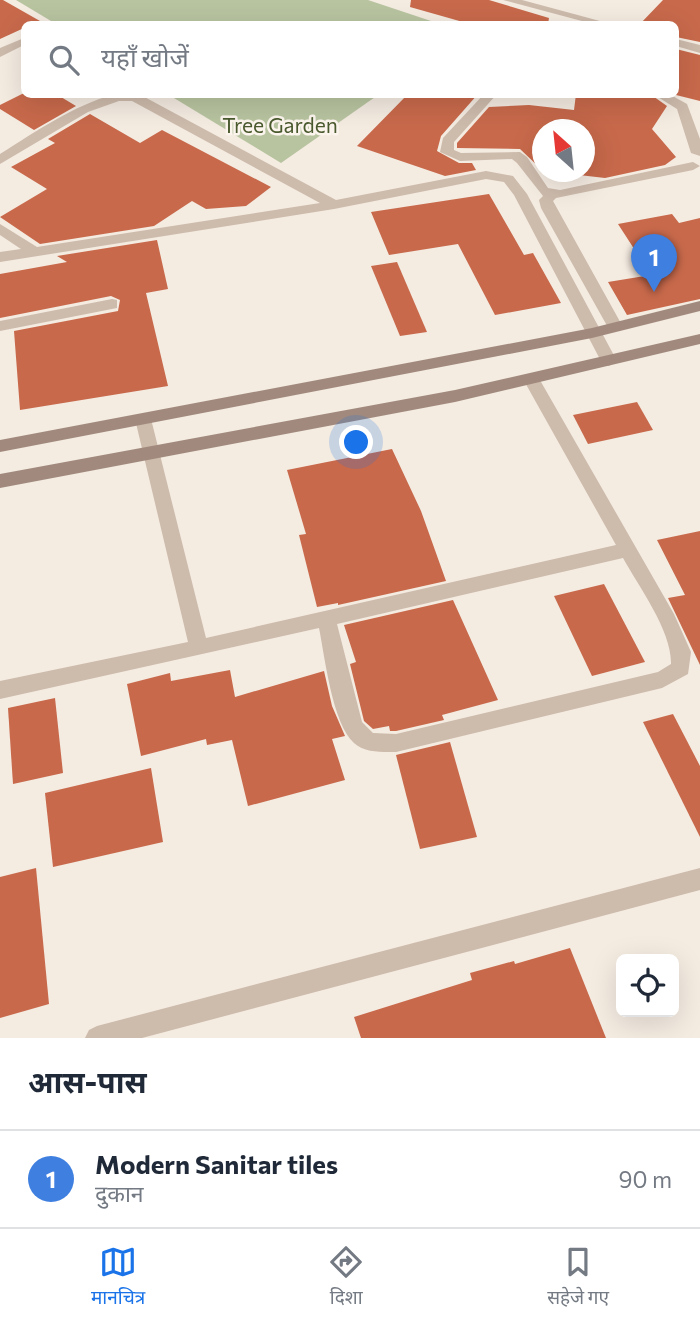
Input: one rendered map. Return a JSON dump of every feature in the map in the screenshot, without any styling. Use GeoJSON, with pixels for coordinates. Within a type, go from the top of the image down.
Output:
{"type":"FeatureCollection","features":[{"type":"Feature","properties":{"kind":"street"},"geometry":{"type":"LineString","coordinates":[[509,0],[541,4],[595,21]]}},
{"type":"Feature","properties":{"kind":"street"},"geometry":{"type":"LineString","coordinates":[[0,53],[21,42]]}},
{"type":"Feature","properties":{"kind":"street"},"geometry":{"type":"LineString","coordinates":[[679,44],[700,49]]}},
{"type":"Feature","properties":{"kind":"street"},"geometry":{"type":"LineString","coordinates":[[0,160],[99,102],[112,98]]}},
{"type":"Feature","properties":{"kind":"street"},"geometry":{"type":"LineString","coordinates":[[136,98],[334,205]]}},
{"type":"Feature","properties":{"kind":"street"},"geometry":{"type":"LineString","coordinates":[[487,98],[448,141],[447,152],[460,157],[515,155],[522,160],[544,192],[551,195],[698,164],[683,107],[666,98]]}},
{"type":"Feature","properties":{"kind":"street"},"geometry":{"type":"LineString","coordinates":[[0,257],[334,205],[470,177],[499,175],[508,178],[520,194],[592,333],[609,360]]}},
{"type":"Feature","properties":{"kind":"street"},"geometry":{"type":"LineString","coordinates":[[551,195],[546,201],[548,208],[615,327]]}},
{"type":"Feature","properties":{"kind":"street"},"geometry":{"type":"LineString","coordinates":[[0,228],[33,251]]}},
{"type":"Feature","properties":{"kind":"street"},"geometry":{"type":"LineString","coordinates":[[0,326],[112,304]]}},
{"type":"Feature","properties":{"kind":"street"},"geometry":{"type":"LineString","coordinates":[[0,446],[592,333],[700,306]]}},
{"type":"Feature","properties":{"kind":"street"},"geometry":{"type":"LineString","coordinates":[[0,481],[456,397],[700,339]]}},
{"type":"Feature","properties":{"kind":"street"},"geometry":{"type":"LineString","coordinates":[[327,621],[344,695],[358,734],[374,744],[396,743],[663,679],[681,668],[681,652],[671,631],[531,379]]}},
{"type":"Feature","properties":{"kind":"street"},"geometry":{"type":"LineString","coordinates":[[143,419],[153,451],[199,648]]}},
{"type":"Feature","properties":{"kind":"street"},"geometry":{"type":"LineString","coordinates":[[0,690],[327,621],[627,550]]}},
{"type":"Feature","properties":{"kind":"street"},"geometry":{"type":"LineString","coordinates":[[97,1038],[700,879]]}},
{"type":"Feature","properties":{"kind":"green space"},"geometry":{"type":"Polygon","coordinates":[[[16,0],[368,0],[431,21],[51,21],[16,0]]]}},
{"type":"Feature","properties":{"kind":"green space","name":"Tree Garden"},"geometry":{"type":"Polygon","coordinates":[[[174,98],[374,98],[281,163],[174,98]]]}},
{"type":"Feature","properties":{"kind":"building"},"geometry":{"type":"Polygon","coordinates":[[[0,0],[40,21],[21,21],[21,29],[0,39],[0,0]]]}},
{"type":"Feature","properties":{"kind":"building"},"geometry":{"type":"Polygon","coordinates":[[[411,0],[489,0],[549,18],[548,21],[459,21],[410,7],[411,0]]]}},
{"type":"Feature","properties":{"kind":"building"},"geometry":{"type":"Polygon","coordinates":[[[663,0],[700,0],[700,42],[679,38],[679,21],[643,21],[663,0]]]}},
{"type":"Feature","properties":{"kind":"building"},"geometry":{"type":"Polygon","coordinates":[[[679,50],[700,55],[700,101],[679,96],[679,50]]]}},
{"type":"Feature","properties":{"kind":"building"},"geometry":{"type":"Polygon","coordinates":[[[21,94],[21,98],[63,98],[76,106],[34,130],[0,109],[0,105],[21,94]]]}},
{"type":"Feature","properties":{"kind":"building"},"geometry":{"type":"Polygon","coordinates":[[[404,98],[474,98],[441,136],[437,151],[459,163],[472,163],[476,170],[445,176],[357,146],[404,98]]]}},
{"type":"Feature","properties":{"kind":"building"},"geometry":{"type":"Polygon","coordinates":[[[576,98],[656,98],[667,106],[652,129],[676,157],[665,165],[605,178],[595,177],[595,119],[532,119],[532,160],[520,149],[457,148],[457,143],[489,107],[529,105],[574,110],[576,98]]]}},
{"type":"Feature","properties":{"kind":"building"},"geometry":{"type":"Polygon","coordinates":[[[90,114],[140,143],[162,130],[271,187],[246,206],[206,209],[192,201],[154,226],[40,244],[0,217],[47,189],[11,167],[55,143],[48,139],[90,114]]]}},
{"type":"Feature","properties":{"kind":"building"},"geometry":{"type":"Polygon","coordinates":[[[489,194],[524,255],[533,253],[561,303],[495,315],[458,244],[389,255],[371,212],[489,194]]]}},
{"type":"Feature","properties":{"kind":"building"},"geometry":{"type":"Polygon","coordinates":[[[672,214],[679,223],[700,218],[700,299],[627,315],[608,282],[651,275],[618,224],[672,214]]]}},
{"type":"Feature","properties":{"kind":"building"},"geometry":{"type":"Polygon","coordinates":[[[157,240],[168,289],[146,293],[168,386],[20,410],[14,331],[118,311],[120,300],[111,296],[0,318],[0,274],[67,262],[57,256],[157,240]]]}},
{"type":"Feature","properties":{"kind":"building"},"geometry":{"type":"Polygon","coordinates":[[[397,262],[427,332],[400,336],[371,266],[397,262]]]}},
{"type":"Feature","properties":{"kind":"building"},"geometry":{"type":"Polygon","coordinates":[[[637,402],[653,430],[588,444],[573,415],[637,402]]]}},
{"type":"Feature","properties":{"kind":"building"},"geometry":{"type":"Polygon","coordinates":[[[392,449],[421,511],[446,581],[338,605],[317,607],[299,535],[306,534],[287,470],[392,449]]]}},
{"type":"Feature","properties":{"kind":"building"},"geometry":{"type":"Polygon","coordinates":[[[700,531],[700,665],[668,598],[685,595],[657,540],[700,531]]]}},
{"type":"Feature","properties":{"kind":"building"},"geometry":{"type":"Polygon","coordinates":[[[604,584],[645,662],[592,676],[554,596],[604,584]]]}},
{"type":"Feature","properties":{"kind":"building"},"geometry":{"type":"Polygon","coordinates":[[[453,600],[498,700],[442,715],[444,720],[396,731],[390,731],[389,726],[373,729],[364,721],[350,664],[356,662],[344,625],[453,600]]]}},
{"type":"Feature","properties":{"kind":"building"},"geometry":{"type":"Polygon","coordinates":[[[230,670],[235,697],[324,671],[332,706],[345,736],[332,739],[345,780],[248,806],[232,740],[207,745],[206,739],[141,756],[127,684],[170,673],[171,681],[230,670]]]}},
{"type":"Feature","properties":{"kind":"building"},"geometry":{"type":"Polygon","coordinates":[[[55,698],[63,773],[13,784],[8,708],[55,698]]]}},
{"type":"Feature","properties":{"kind":"building"},"geometry":{"type":"Polygon","coordinates":[[[673,714],[700,766],[700,837],[643,722],[673,714]]]}},
{"type":"Feature","properties":{"kind":"building"},"geometry":{"type":"Polygon","coordinates":[[[450,742],[477,837],[420,849],[396,755],[450,742]]]}},
{"type":"Feature","properties":{"kind":"building"},"geometry":{"type":"Polygon","coordinates":[[[151,768],[163,842],[53,867],[45,793],[151,768]]]}},
{"type":"Feature","properties":{"kind":"building"},"geometry":{"type":"Polygon","coordinates":[[[36,868],[49,1004],[0,1018],[0,877],[36,868]]]}},
{"type":"Feature","properties":{"kind":"building"},"geometry":{"type":"Polygon","coordinates":[[[570,948],[606,1038],[361,1038],[354,1017],[472,980],[470,973],[514,961],[515,964],[570,948]]]}},
{"type":"Feature","properties":{"kind":"place","name":"Modern Sanitar tiles"},"geometry":{"type":"Point","coordinates":[654,292]}}]}
